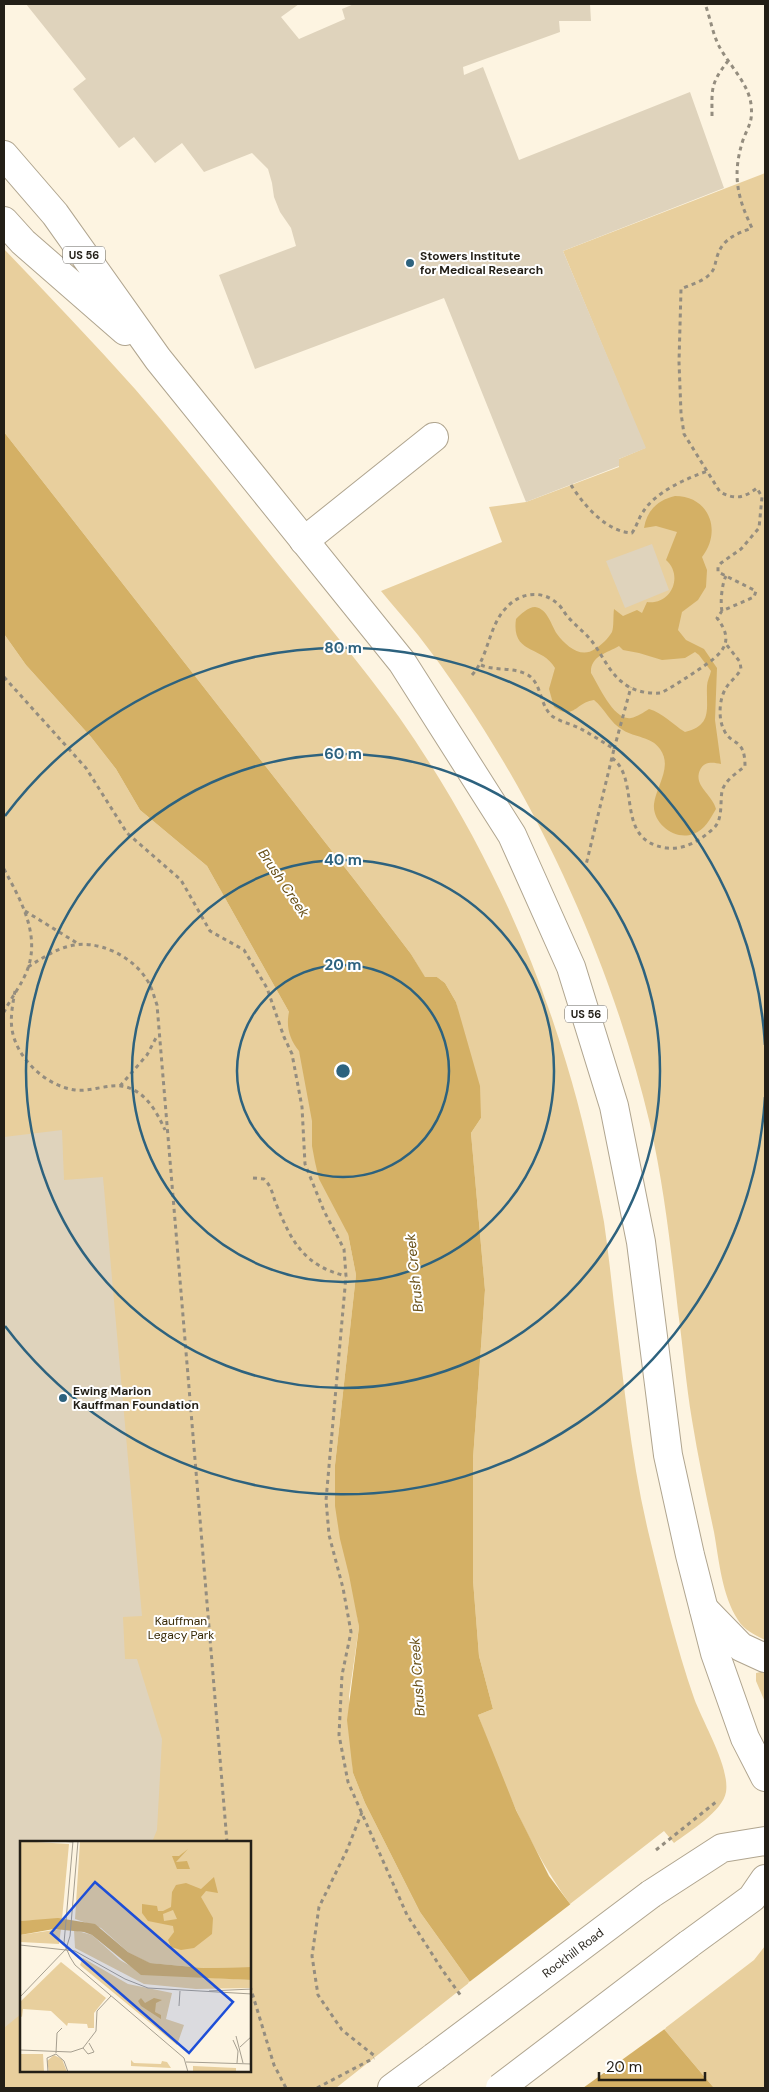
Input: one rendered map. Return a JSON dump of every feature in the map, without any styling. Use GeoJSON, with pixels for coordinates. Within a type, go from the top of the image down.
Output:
{"type":"FeatureCollection","features":[{"type":"Feature","properties":{"kind":"main road","name":"US 56"},"geometry":{"type":"LineString","coordinates":[[4,155],[54,214],[158,359],[402,662],[512,835],[572,967],[614,1106],[641,1242],[668,1456],[690,1556],[715,1653],[745,1738],[765,1777]]}},
{"type":"Feature","properties":{"kind":"main road","name":"US 56"},"geometry":{"type":"LineString","coordinates":[[4,222],[23,242],[158,359]]}},
{"type":"Feature","properties":{"kind":"main road"},"geometry":{"type":"LineString","coordinates":[[304,541],[434,437]]}},
{"type":"Feature","properties":{"kind":"main road"},"geometry":{"type":"LineString","coordinates":[[704,1608],[741,1647],[765,1658]]}},
{"type":"Feature","properties":{"kind":"main road","name":"Rockhill Road"},"geometry":{"type":"LineString","coordinates":[[392,2088],[651,1894],[722,1848],[765,1841]]}},
{"type":"Feature","properties":{"kind":"main road"},"geometry":{"type":"LineString","coordinates":[[500,2088],[752,1898],[765,1879]]}},
{"type":"Feature","properties":{"kind":"path"},"geometry":{"type":"LineString","coordinates":[[472,675],[481,665],[496,620],[507,606],[519,598],[536,593],[551,598],[590,638],[621,681],[650,694],[661,693],[720,655],[726,644],[725,628],[717,618],[722,611],[754,597],[756,591],[718,572],[718,567],[741,549],[760,528],[762,497],[757,488],[746,496],[729,497],[720,492],[684,434],[681,413],[679,362],[681,289],[709,276],[723,244],[729,238],[752,228],[741,206],[737,192],[737,173],[743,141],[752,119],[750,101],[744,86],[718,45],[711,28],[705,4]]}},
{"type":"Feature","properties":{"kind":"path"},"geometry":{"type":"LineString","coordinates":[[712,116],[711,92],[714,82],[728,61]]}},
{"type":"Feature","properties":{"kind":"path"},"geometry":{"type":"LineString","coordinates":[[571,485],[585,504],[605,522],[616,529],[632,533],[643,512],[653,500],[683,480],[708,472]]}},
{"type":"Feature","properties":{"kind":"path"},"geometry":{"type":"LineString","coordinates":[[722,611],[720,606],[726,576]]}},
{"type":"Feature","properties":{"kind":"path"},"geometry":{"type":"LineString","coordinates":[[612,758],[619,763],[626,784],[629,810],[635,828],[643,838],[657,847],[677,849],[700,840],[716,826],[721,808],[722,790],[728,780],[745,766],[745,755],[740,744],[724,732],[720,716],[721,702],[726,688],[741,669],[740,662],[726,644]]}},
{"type":"Feature","properties":{"kind":"path"},"geometry":{"type":"LineString","coordinates":[[481,665],[490,669],[513,670],[528,674],[535,682],[545,709],[553,717],[580,729],[614,749]]}},
{"type":"Feature","properties":{"kind":"path"},"geometry":{"type":"LineString","coordinates":[[4,677],[86,768],[127,833],[181,880],[210,931],[244,950],[267,988],[292,1054],[302,1107],[305,1164],[324,1211],[344,1249],[346,1276],[326,1500],[329,1535],[344,1588],[351,1632],[342,1675],[339,1735],[348,1782],[407,1915],[443,1971],[466,2002]]}},
{"type":"Feature","properties":{"kind":"path"},"geometry":{"type":"LineString","coordinates":[[586,865],[631,687]]}},
{"type":"Feature","properties":{"kind":"path"},"geometry":{"type":"LineString","coordinates":[[4,869],[29,920],[32,941],[28,967],[4,1012]]}},
{"type":"Feature","properties":{"kind":"path"},"geometry":{"type":"LineString","coordinates":[[23,910],[77,944]]}},
{"type":"Feature","properties":{"kind":"path"},"geometry":{"type":"LineString","coordinates":[[28,967],[52,951],[77,944],[98,945],[126,958],[147,980],[157,1005],[226,1841]]}},
{"type":"Feature","properties":{"kind":"path"},"geometry":{"type":"LineString","coordinates":[[15,991],[12,1030],[18,1047],[30,1064],[49,1080],[74,1090],[97,1090],[120,1086],[140,1094],[155,1107],[166,1132]]}},
{"type":"Feature","properties":{"kind":"path"},"geometry":{"type":"LineString","coordinates":[[120,1086],[146,1055],[158,1035]]}},
{"type":"Feature","properties":{"kind":"path"},"geometry":{"type":"LineString","coordinates":[[253,1178],[264,1179],[272,1187],[273,1198],[284,1223],[293,1240],[306,1255],[319,1267],[346,1276]]}},
{"type":"Feature","properties":{"kind":"path"},"geometry":{"type":"LineString","coordinates":[[655,1851],[716,1802]]}},
{"type":"Feature","properties":{"kind":"path"},"geometry":{"type":"LineString","coordinates":[[362,1812],[347,1850],[319,1907],[312,1956],[318,1995],[342,2030],[376,2057]]}},
{"type":"Feature","properties":{"kind":"path"},"geometry":{"type":"LineString","coordinates":[[251,1989],[274,2065],[286,2088]]}},
{"type":"Feature","properties":{"kind":"path"},"geometry":{"type":"LineString","coordinates":[[317,2088],[384,2052]]}},
{"type":"Feature","properties":{"kind":"green space"},"geometry":{"type":"Polygon","coordinates":[[[765,173],[765,1640],[740,1624],[728,1600],[722,1578],[690,1406],[667,1218],[655,1147],[633,1059],[612,994],[560,867],[528,806],[458,689],[418,635],[381,591],[502,542],[489,507],[526,502],[619,467],[619,459],[645,448],[563,251],[765,173]]]}},
{"type":"Feature","properties":{"kind":"green space"},"geometry":{"type":"Polygon","coordinates":[[[4,249],[103,353],[153,410],[338,637],[399,717],[426,757],[475,840],[516,926],[551,1016],[572,1082],[592,1162],[604,1222],[629,1422],[643,1510],[687,1678],[720,1758],[726,1782],[724,1799],[712,1814],[696,1827],[674,1843],[664,1831],[570,1904],[555,1883],[529,1837],[478,1715],[493,1709],[479,1656],[473,1580],[473,1459],[485,1290],[471,1133],[481,1118],[456,1002],[445,983],[437,977],[425,978],[411,954],[357,883],[4,432],[4,249]]]}},
{"type":"Feature","properties":{"kind":"green space","name":"Kauffman Legacy Park"},"geometry":{"type":"Polygon","coordinates":[[[4,634],[26,665],[91,737],[116,769],[140,810],[207,866],[289,1012],[348,1234],[356,1275],[335,1465],[359,1627],[349,1696],[353,1773],[365,1803],[420,1912],[470,1982],[336,2088],[4,2088],[4,634]]]}},
{"type":"Feature","properties":{"kind":"green space"},"geometry":{"type":"Polygon","coordinates":[[[765,1671],[765,1702],[756,1681],[756,1673],[765,1671]]]}},
{"type":"Feature","properties":{"kind":"green space"},"geometry":{"type":"Polygon","coordinates":[[[765,1946],[765,2088],[714,2088],[664,2029],[754,1960],[765,1946]]]}},
{"type":"Feature","properties":{"kind":"water","name":"Brush Creek"},"geometry":{"type":"Polygon","coordinates":[[[4,432],[357,883],[411,954],[425,977],[437,977],[445,983],[456,1002],[480,1086],[481,1118],[471,1133],[485,1290],[473,1459],[473,1580],[479,1656],[493,1709],[478,1715],[516,1810],[549,1876],[664,2029],[714,2088],[554,2088],[470,1982],[420,1912],[365,1803],[353,1773],[347,1720],[359,1627],[340,1539],[335,1506],[335,1465],[356,1275],[348,1234],[319,1179],[312,1146],[312,1121],[299,1051],[293,1042],[288,1027],[289,1012],[207,866],[140,810],[116,769],[91,737],[26,665],[4,634],[4,432]]]}},
{"type":"Feature","properties":{"kind":"water"},"geometry":{"type":"Polygon","coordinates":[[[675,496],[697,502],[709,517],[711,527],[708,547],[702,557],[707,570],[706,587],[698,600],[682,612],[678,630],[686,640],[704,649],[717,668],[715,720],[721,764],[706,764],[700,770],[699,781],[716,809],[701,830],[686,836],[666,829],[654,811],[655,797],[663,776],[665,763],[660,749],[648,739],[628,733],[618,727],[594,700],[566,712],[554,707],[549,689],[555,668],[543,656],[523,644],[518,639],[516,630],[516,619],[522,613],[532,607],[539,608],[546,614],[557,634],[569,647],[579,652],[590,652],[602,644],[612,632],[614,609],[623,616],[637,610],[642,613],[647,602],[663,599],[672,588],[674,581],[674,574],[666,560],[677,532],[656,526],[644,528],[645,522],[654,507],[663,500],[675,496]],[[619,646],[605,653],[596,659],[591,667],[591,673],[613,709],[625,717],[631,718],[649,709],[663,716],[685,732],[700,725],[706,715],[707,684],[711,671],[699,655],[695,652],[685,658],[662,660],[623,650],[619,646]]]}},
{"type":"Feature","properties":{"kind":"pier"},"geometry":{"type":"Polygon","coordinates":[[[572,1903],[666,2028],[583,2088],[551,2088],[468,1983],[572,1903]]]}},
{"type":"Feature","properties":{"kind":"building","name":"Stowers Institute for Medical Research"},"geometry":{"type":"Polygon","coordinates":[[[26,4],[299,4],[281,17],[299,39],[345,19],[342,9],[354,4],[590,4],[591,21],[559,21],[560,32],[463,67],[464,75],[483,67],[519,160],[690,92],[724,188],[563,251],[646,448],[619,459],[619,466],[526,502],[444,298],[255,369],[219,275],[296,246],[291,228],[280,212],[274,197],[268,169],[252,153],[204,172],[182,143],[155,163],[134,137],[119,148],[73,89],[86,79],[26,4]]]}},
{"type":"Feature","properties":{"kind":"building"},"geometry":{"type":"Polygon","coordinates":[[[652,544],[669,590],[625,608],[606,561],[652,544]]]}},
{"type":"Feature","properties":{"kind":"building","name":"Ewing Marion Kauffman Foundation"},"geometry":{"type":"Polygon","coordinates":[[[62,1130],[64,1180],[103,1177],[142,1616],[123,1617],[125,1659],[137,1659],[162,1739],[157,1830],[152,1841],[20,1841],[20,2015],[4,2028],[4,1137],[62,1130]]]}},
{"type":"Feature","properties":{"kind":"place","name":"Stowers Institute for Medical Research"},"geometry":{"type":"Point","coordinates":[410,263]}},
{"type":"Feature","properties":{"kind":"place","name":"Ewing Marion Kauffman Foundation"},"geometry":{"type":"Point","coordinates":[63,1398]}}]}
